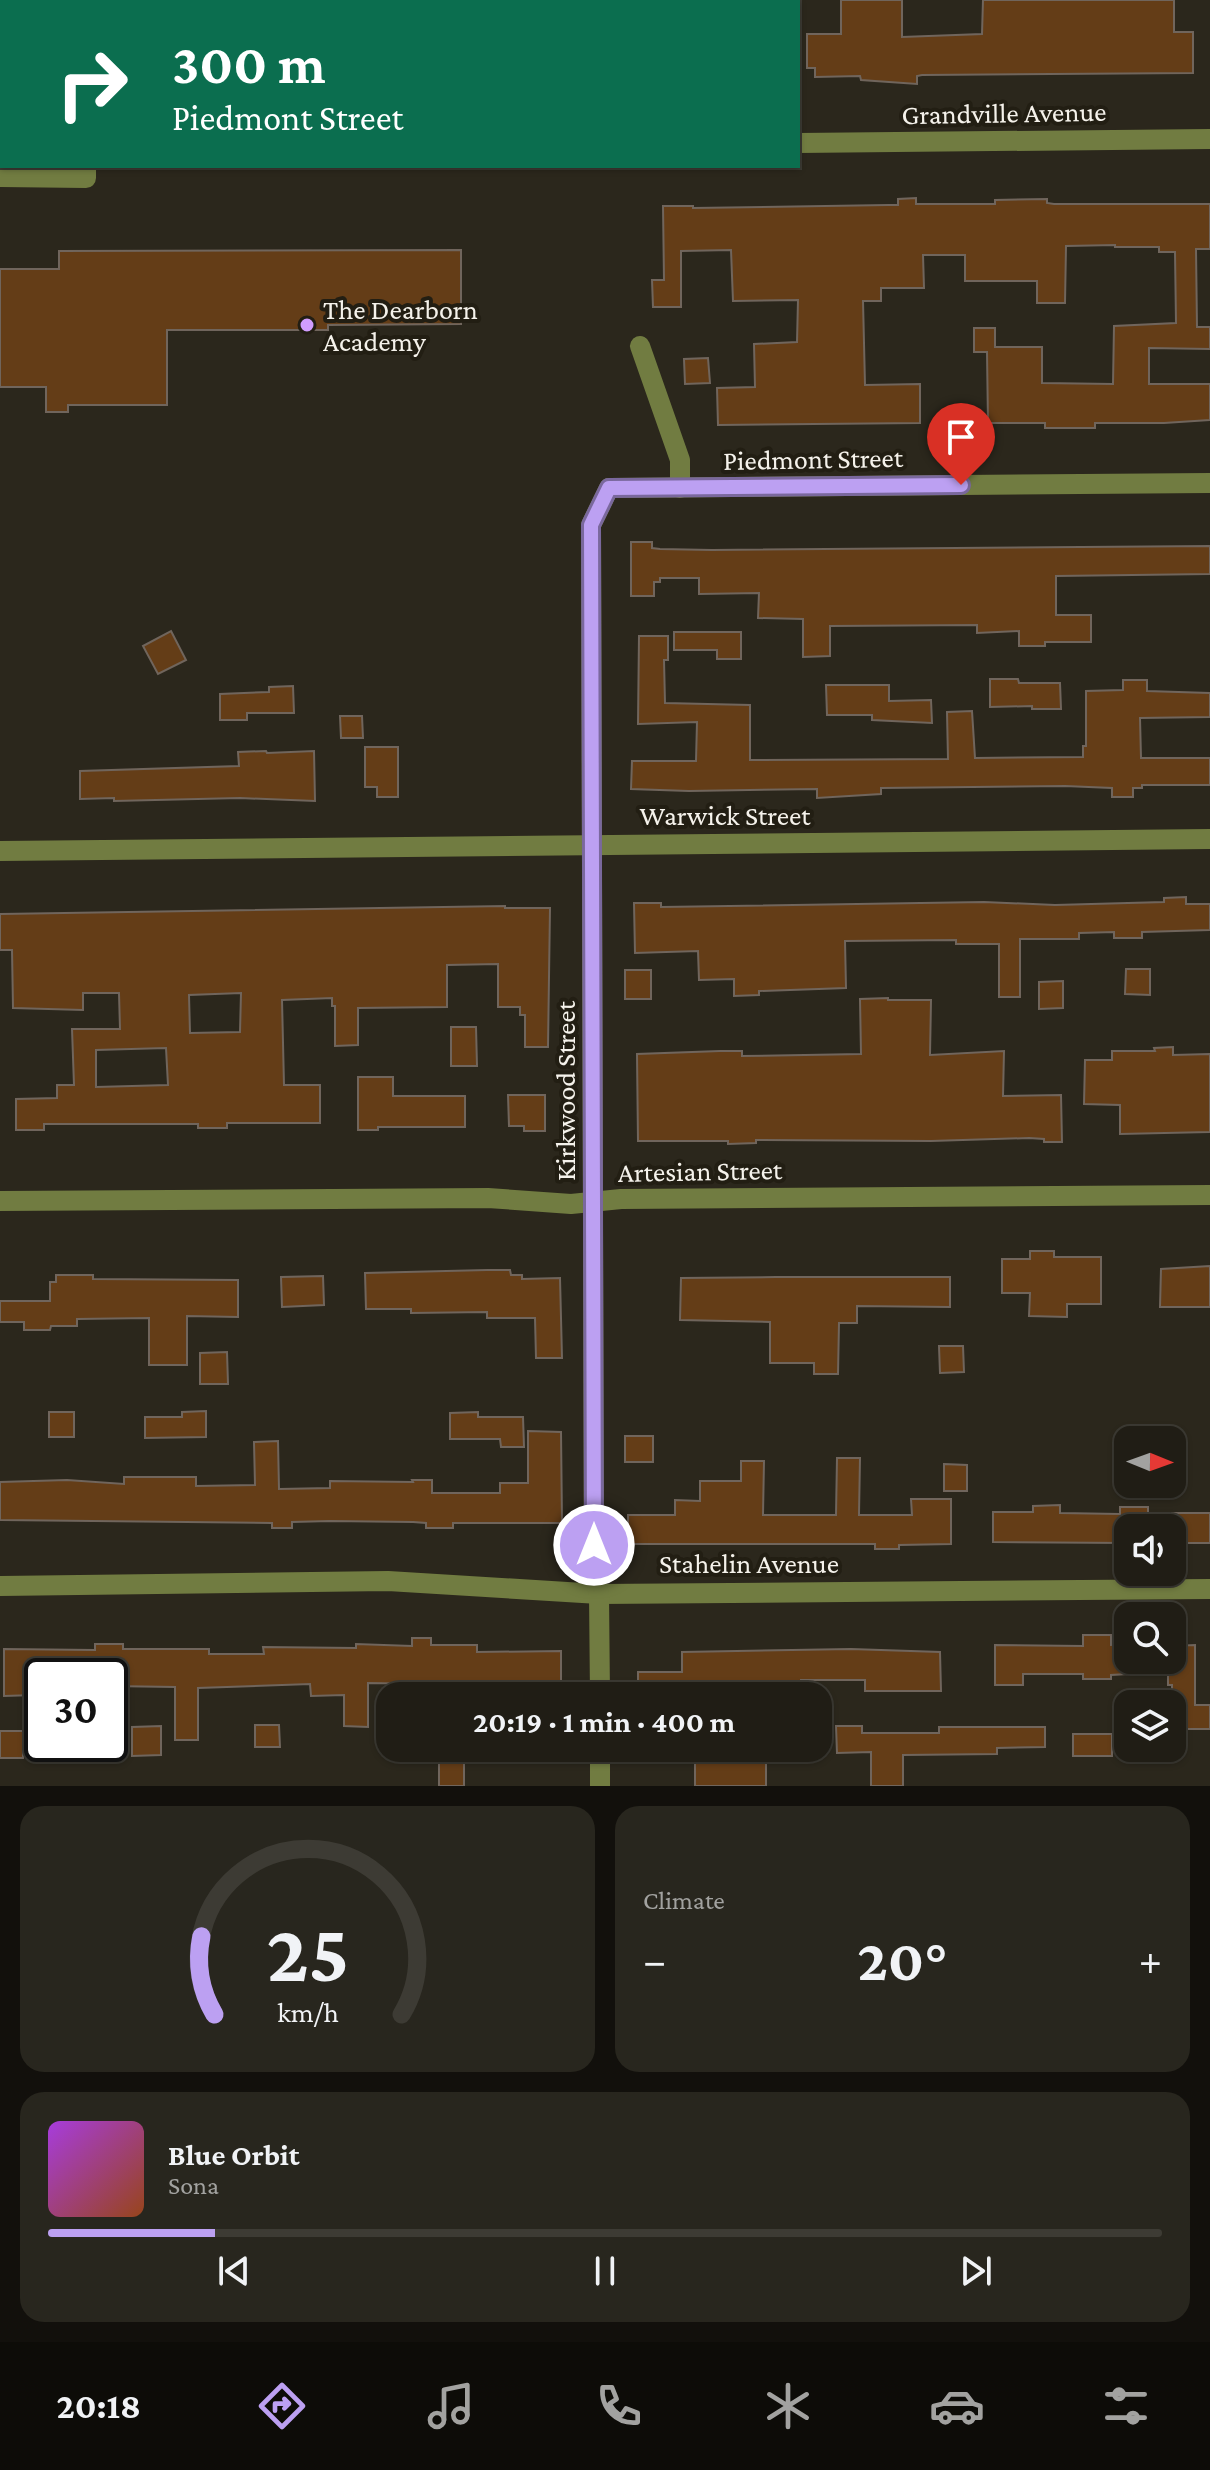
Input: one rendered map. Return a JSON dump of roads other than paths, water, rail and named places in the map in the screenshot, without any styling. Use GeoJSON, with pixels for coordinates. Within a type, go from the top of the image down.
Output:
{"type":"FeatureCollection","features":[{"type":"Feature","properties":{"kind":"street","name":"Grandville Avenue"},"geometry":{"type":"LineString","coordinates":[[800,143],[1210,139]]}},
{"type":"Feature","properties":{"kind":"street"},"geometry":{"type":"LineString","coordinates":[[0,177],[86,178],[86,168]]}},
{"type":"Feature","properties":{"kind":"street"},"geometry":{"type":"LineString","coordinates":[[640,346],[680,460],[680,488]]}},
{"type":"Feature","properties":{"kind":"street","name":"Piedmont Street"},"geometry":{"type":"LineString","coordinates":[[609,488],[1210,483]]}},
{"type":"Feature","properties":{"kind":"street","name":"Kirkwood Street"},"geometry":{"type":"LineString","coordinates":[[600,1682],[599,1594],[594,1575],[591,525],[609,488]]}},
{"type":"Feature","properties":{"kind":"street","name":"Warwick Street"},"geometry":{"type":"LineString","coordinates":[[0,851],[1210,839]]}},
{"type":"Feature","properties":{"kind":"street","name":"Artesian Street"},"geometry":{"type":"LineString","coordinates":[[0,1201],[472,1198],[571,1204],[593,1201],[1210,1195]]}},
{"type":"Feature","properties":{"kind":"street","name":"Stahelin Avenue"},"geometry":{"type":"LineString","coordinates":[[0,1586],[388,1581],[599,1594],[1210,1589]]}},
{"type":"Feature","properties":{"kind":"street"},"geometry":{"type":"LineString","coordinates":[[600,1762],[600,1786]]}},
{"type":"Feature","properties":{"kind":"place","name":"The Dearborn Academy"},"geometry":{"type":"Point","coordinates":[307,325]}}]}
